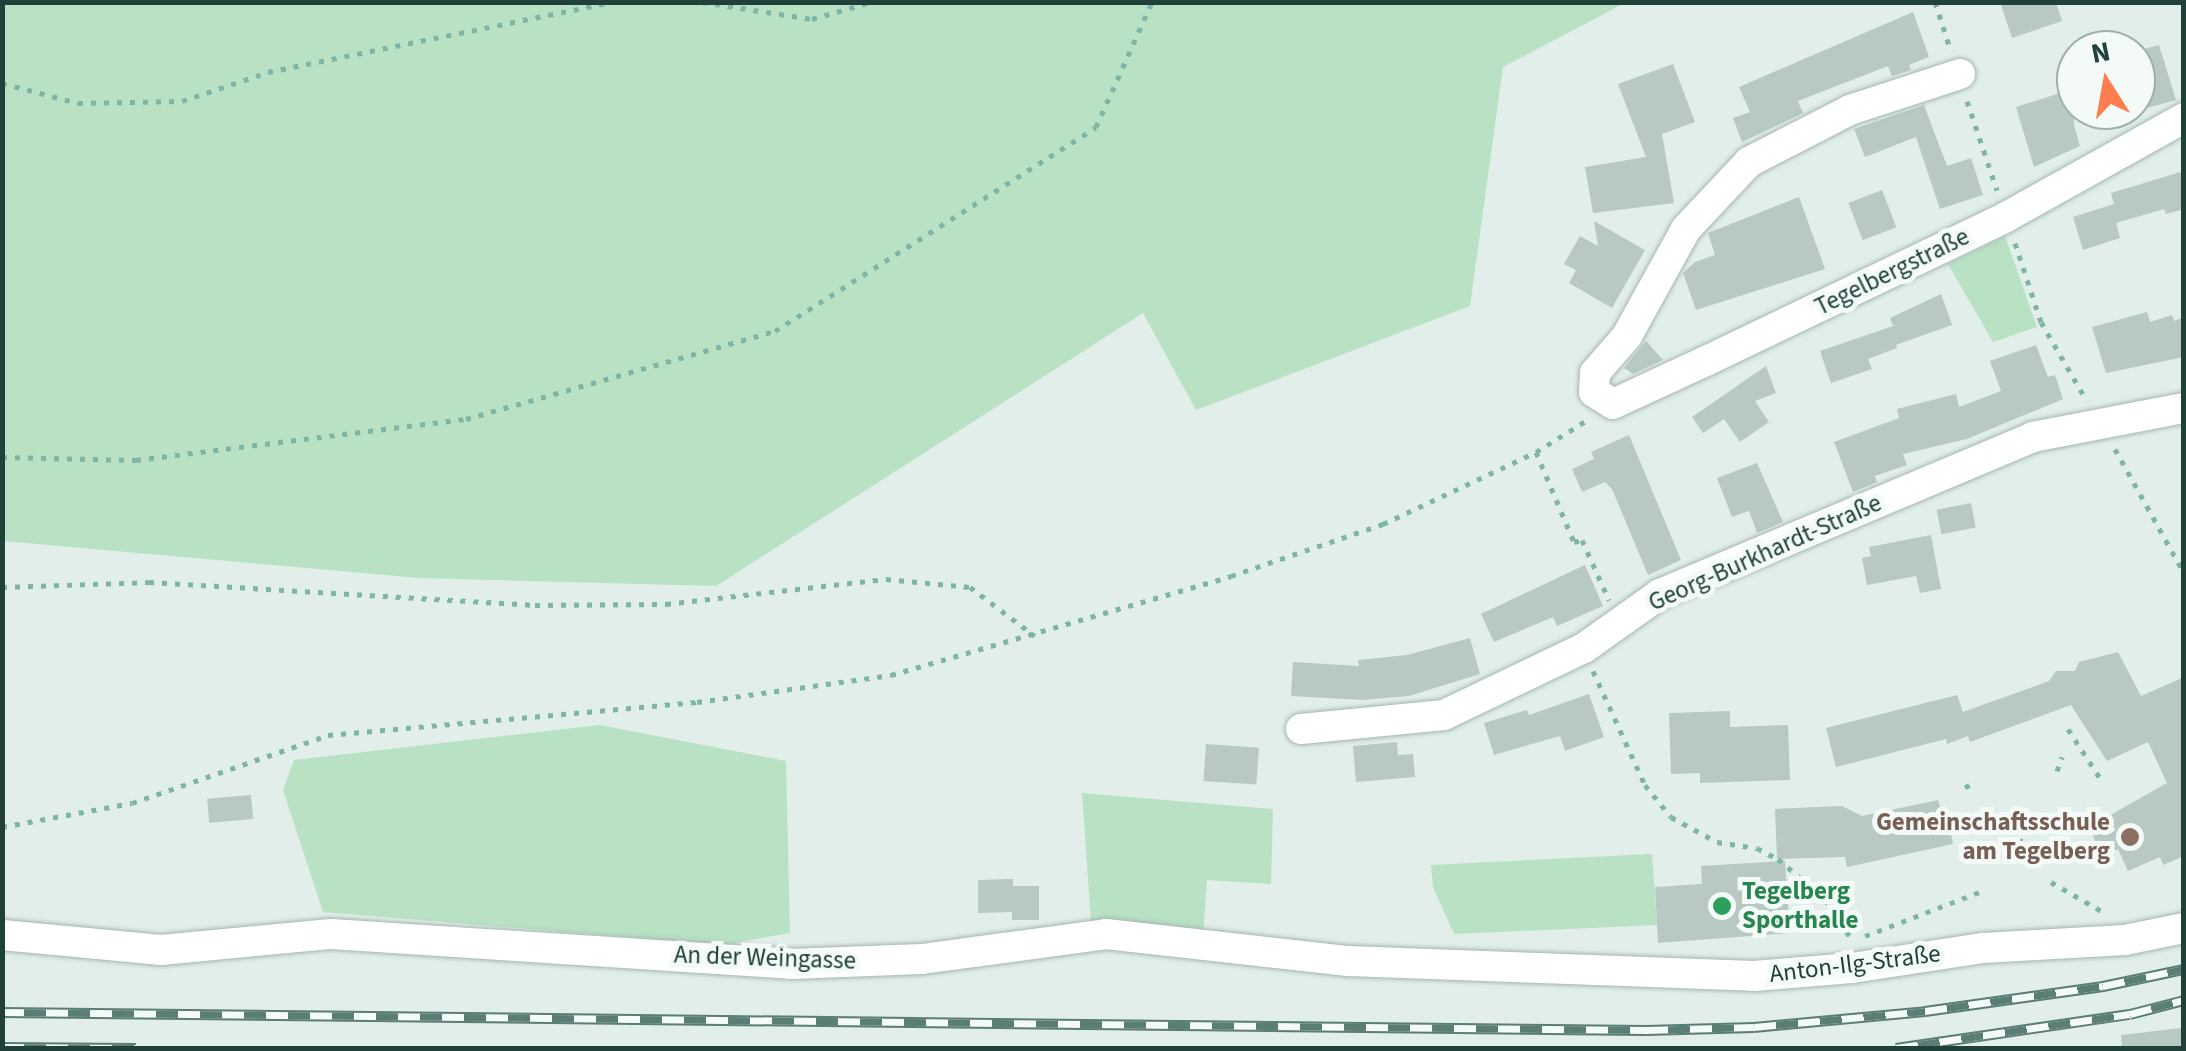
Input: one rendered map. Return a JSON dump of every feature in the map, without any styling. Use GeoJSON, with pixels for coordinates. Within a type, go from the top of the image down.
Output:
{"type":"FeatureCollection","features":[{"type":"Feature","properties":{"kind":"street"},"geometry":{"type":"LineString","coordinates":[[1603,398],[1595,373],[1627,336],[1686,229],[1748,162],[1850,110],[1964,72]]}},
{"type":"Feature","properties":{"kind":"street","name":"Tegelbergstraße"},"geometry":{"type":"LineString","coordinates":[[1603,398],[2006,217],[2184,118]]}},
{"type":"Feature","properties":{"kind":"street","name":"Georg-Burkhardt-Straße"},"geometry":{"type":"LineString","coordinates":[[1300,730],[1444,714],[1584,648],[1660,594],[2033,437],[2184,408]]}},
{"type":"Feature","properties":{"kind":"street","name":"Anton-Ilg-Straße"},"geometry":{"type":"LineString","coordinates":[[1526,969],[1754,976],[1852,954],[2125,940],[2184,928]]}},
{"type":"Feature","properties":{"kind":"street","name":"An der Weingasse"},"geometry":{"type":"LineString","coordinates":[[2,934],[161,950],[331,934],[791,964],[922,959],[1106,934],[1348,961],[1526,969]]}},
{"type":"Feature","properties":{"kind":"path"},"geometry":{"type":"LineString","coordinates":[[2,83],[78,103],[182,101],[268,72],[611,2]]}},
{"type":"Feature","properties":{"kind":"path"},"geometry":{"type":"LineString","coordinates":[[702,2],[812,19],[871,2]]}},
{"type":"Feature","properties":{"kind":"path"},"geometry":{"type":"LineString","coordinates":[[2,456],[136,460],[466,419],[775,330],[1096,127],[1152,2]]}},
{"type":"Feature","properties":{"kind":"path"},"geometry":{"type":"LineString","coordinates":[[1935,2],[1951,52],[1964,72],[1965,95],[2040,322],[2184,574]]}},
{"type":"Feature","properties":{"kind":"path"},"geometry":{"type":"LineString","coordinates":[[2,828],[132,804],[328,736],[697,702],[890,675],[1036,636],[1382,524],[1536,452],[1603,398]]}},
{"type":"Feature","properties":{"kind":"path"},"geometry":{"type":"LineString","coordinates":[[1536,452],[1574,542],[1582,540],[1601,581]]}},
{"type":"Feature","properties":{"kind":"path"},"geometry":{"type":"LineString","coordinates":[[2,587],[150,582],[535,605],[666,604],[886,579],[970,588],[1036,636]]}},
{"type":"Feature","properties":{"kind":"path"},"geometry":{"type":"LineString","coordinates":[[1584,648],[1645,785],[1671,817],[1716,842],[1757,848],[1778,858],[1825,900],[1852,954],[1985,890]]}},
{"type":"Feature","properties":{"kind":"path"},"geometry":{"type":"LineString","coordinates":[[2068,729],[2100,778]]}},
{"type":"Feature","properties":{"kind":"path"},"geometry":{"type":"LineString","coordinates":[[2057,771],[2062,758]]}},
{"type":"Feature","properties":{"kind":"path"},"geometry":{"type":"LineString","coordinates":[[1966,784],[1970,792]]}},
{"type":"Feature","properties":{"kind":"path"},"geometry":{"type":"LineString","coordinates":[[2013,854],[2026,827]]}},
{"type":"Feature","properties":{"kind":"path"},"geometry":{"type":"LineString","coordinates":[[1978,841],[1982,854]]}},
{"type":"Feature","properties":{"kind":"path"},"geometry":{"type":"LineString","coordinates":[[2052,882],[2102,908],[2125,940]]}},
{"type":"Feature","properties":{"kind":"green space"},"geometry":{"type":"Polygon","coordinates":[[[2,3],[1625,3],[1503,67],[1470,306],[1196,410],[1143,313],[716,586],[419,578],[3,541],[2,3]]]}},
{"type":"Feature","properties":{"kind":"green space"},"geometry":{"type":"Polygon","coordinates":[[[2005,236],[2037,327],[1993,342],[1948,264],[2005,236]]]}},
{"type":"Feature","properties":{"kind":"green space"},"geometry":{"type":"Polygon","coordinates":[[[600,725],[786,761],[790,933],[724,945],[323,912],[283,790],[294,760],[600,725]]]}},
{"type":"Feature","properties":{"kind":"green space"},"geometry":{"type":"Polygon","coordinates":[[[1082,793],[1273,809],[1271,884],[1207,880],[1203,937],[1091,922],[1082,793]]]}},
{"type":"Feature","properties":{"kind":"green space"},"geometry":{"type":"Polygon","coordinates":[[[1652,854],[1657,925],[1454,934],[1433,887],[1431,865],[1652,854]]]}},
{"type":"Feature","properties":{"kind":"building"},"geometry":{"type":"Polygon","coordinates":[[[2000,2],[2056,2],[2062,21],[2012,38],[2000,2]]]}},
{"type":"Feature","properties":{"kind":"building"},"geometry":{"type":"Polygon","coordinates":[[[1913,12],[1929,57],[1909,65],[1911,70],[1892,76],[1888,66],[1798,101],[1803,113],[1742,142],[1733,118],[1750,112],[1739,87],[1913,12]]]}},
{"type":"Feature","properties":{"kind":"building"},"geometry":{"type":"Polygon","coordinates":[[[2159,45],[2176,100],[2156,106],[2159,45]]]}},
{"type":"Feature","properties":{"kind":"building"},"geometry":{"type":"Polygon","coordinates":[[[1673,64],[1695,122],[1662,134],[1674,203],[1593,213],[1585,167],[1646,157],[1618,84],[1673,64]]]}},
{"type":"Feature","properties":{"kind":"building"},"geometry":{"type":"Polygon","coordinates":[[[2056,94],[2056,130],[2075,130],[2080,146],[2034,167],[2016,107],[2056,94]]]}},
{"type":"Feature","properties":{"kind":"building"},"geometry":{"type":"Polygon","coordinates":[[[1924,105],[1947,166],[1971,158],[1983,195],[1940,209],[1916,137],[1865,157],[1854,129],[1924,105]]]}},
{"type":"Feature","properties":{"kind":"building"},"geometry":{"type":"Polygon","coordinates":[[[2184,171],[2184,209],[2166,214],[2164,209],[2116,223],[2120,238],[2083,250],[2073,217],[2114,204],[2111,193],[2184,171]]]}},
{"type":"Feature","properties":{"kind":"building"},"geometry":{"type":"Polygon","coordinates":[[[1882,190],[1896,227],[1863,240],[1848,203],[1882,190]]]}},
{"type":"Feature","properties":{"kind":"building"},"geometry":{"type":"Polygon","coordinates":[[[1799,197],[1825,269],[1696,310],[1683,273],[1695,262],[1715,255],[1708,233],[1799,197]]]}},
{"type":"Feature","properties":{"kind":"building"},"geometry":{"type":"Polygon","coordinates":[[[1594,221],[1645,250],[1612,308],[1569,283],[1576,270],[1564,264],[1580,236],[1598,246],[1594,221]]]}},
{"type":"Feature","properties":{"kind":"building"},"geometry":{"type":"Polygon","coordinates":[[[1941,294],[1952,325],[1896,345],[1897,348],[1868,359],[1872,369],[1831,383],[1820,351],[1893,326],[1890,318],[1941,294]]]}},
{"type":"Feature","properties":{"kind":"building"},"geometry":{"type":"Polygon","coordinates":[[[2147,312],[2150,322],[2172,315],[2174,321],[2184,317],[2184,357],[2106,373],[2092,327],[2147,312]]]}},
{"type":"Feature","properties":{"kind":"building"},"geometry":{"type":"Polygon","coordinates":[[[1646,341],[1663,360],[1633,374],[1624,368],[1646,341]]]}},
{"type":"Feature","properties":{"kind":"building"},"geometry":{"type":"Polygon","coordinates":[[[2036,345],[2048,377],[2055,375],[2063,399],[1967,439],[1903,454],[1907,465],[1875,476],[1877,482],[1853,492],[1834,442],[1899,418],[1897,409],[1956,394],[1959,407],[2001,391],[1990,361],[2036,345]]]}},
{"type":"Feature","properties":{"kind":"building"},"geometry":{"type":"Polygon","coordinates":[[[1766,366],[1776,393],[1755,401],[1769,422],[1740,442],[1724,419],[1703,433],[1692,417],[1766,366]]]}},
{"type":"Feature","properties":{"kind":"building"},"geometry":{"type":"Polygon","coordinates":[[[1629,435],[1681,560],[1648,575],[1612,489],[1605,482],[1582,492],[1572,469],[1594,459],[1591,452],[1629,435]]]}},
{"type":"Feature","properties":{"kind":"building"},"geometry":{"type":"Polygon","coordinates":[[[1757,463],[1783,522],[1757,533],[1749,511],[1732,517],[1717,478],[1757,463]]]}},
{"type":"Feature","properties":{"kind":"building"},"geometry":{"type":"Polygon","coordinates":[[[1971,503],[1976,528],[1941,534],[1937,510],[1971,503]]]}},
{"type":"Feature","properties":{"kind":"building"},"geometry":{"type":"Polygon","coordinates":[[[1931,535],[1941,589],[1920,593],[1916,576],[1867,585],[1862,558],[1871,556],[1869,547],[1931,535]]]}},
{"type":"Feature","properties":{"kind":"building"},"geometry":{"type":"Polygon","coordinates":[[[1585,565],[1603,606],[1557,626],[1553,617],[1494,642],[1481,614],[1585,565]]]}},
{"type":"Feature","properties":{"kind":"building"},"geometry":{"type":"Polygon","coordinates":[[[1470,638],[1480,674],[1409,696],[1362,700],[1291,696],[1293,662],[1359,666],[1358,660],[1407,655],[1470,638]]]}},
{"type":"Feature","properties":{"kind":"building"},"geometry":{"type":"Polygon","coordinates":[[[2118,652],[2141,696],[2184,677],[2184,856],[2163,865],[2160,857],[2128,871],[2118,849],[2102,856],[2089,827],[2167,783],[2148,742],[2107,761],[2071,705],[1970,742],[1968,736],[1947,744],[1946,739],[1836,767],[1826,728],[1957,695],[1963,712],[2049,681],[2056,671],[2075,671],[2079,662],[2118,652]]]}},
{"type":"Feature","properties":{"kind":"building"},"geometry":{"type":"Polygon","coordinates":[[[1589,694],[1604,737],[1565,751],[1560,736],[1494,755],[1484,723],[1527,710],[1529,715],[1589,694]]]}},
{"type":"Feature","properties":{"kind":"building"},"geometry":{"type":"Polygon","coordinates":[[[1730,711],[1730,727],[1788,725],[1790,780],[1700,783],[1700,773],[1671,774],[1669,713],[1730,711]]]}},
{"type":"Feature","properties":{"kind":"building"},"geometry":{"type":"Polygon","coordinates":[[[1397,742],[1398,755],[1413,754],[1415,777],[1356,782],[1353,746],[1397,742]]]}},
{"type":"Feature","properties":{"kind":"building"},"geometry":{"type":"Polygon","coordinates":[[[1206,744],[1259,748],[1256,785],[1203,781],[1206,744]]]}},
{"type":"Feature","properties":{"kind":"building"},"geometry":{"type":"Polygon","coordinates":[[[251,795],[253,819],[209,823],[207,799],[251,795]]]}},
{"type":"Feature","properties":{"kind":"building"},"geometry":{"type":"Polygon","coordinates":[[[1938,800],[1941,810],[1946,809],[1953,844],[1847,867],[1845,857],[1777,859],[1775,809],[1842,806],[1862,816],[1938,800]]]}},
{"type":"Feature","properties":{"kind":"building","name":"Tegelberg Sporthalle"},"geometry":{"type":"Polygon","coordinates":[[[1785,861],[1790,933],[1658,943],[1655,887],[1702,884],[1701,866],[1785,861]]]}},
{"type":"Feature","properties":{"kind":"building"},"geometry":{"type":"Polygon","coordinates":[[[1013,879],[1013,886],[1039,886],[1039,920],[1012,920],[1012,912],[978,913],[978,880],[1013,879]]]}},
{"type":"Feature","properties":{"kind":"building"},"geometry":{"type":"Polygon","coordinates":[[[2181,1028],[2183,1048],[2122,1048],[2121,1035],[2181,1028]]]}},
{"type":"Feature","properties":{"kind":"railway"},"geometry":{"type":"LineString","coordinates":[[2,1012],[1646,1030],[1754,1027],[1925,1011],[2103,986],[2184,969]]}},
{"type":"Feature","properties":{"kind":"railway"},"geometry":{"type":"LineString","coordinates":[[1896,1048],[2130,1014],[2184,1000]]}},
{"type":"Feature","properties":{"kind":"railway"},"geometry":{"type":"LineString","coordinates":[[2,1047],[136,1048]]}},
{"type":"Feature","properties":{"kind":"place","name":"Gemeinschaftsschule am Tegelberg"},"geometry":{"type":"Point","coordinates":[2130,837]}},
{"type":"Feature","properties":{"kind":"place","name":"Tegelberg Sporthalle"},"geometry":{"type":"Point","coordinates":[1722,906]}}]}
